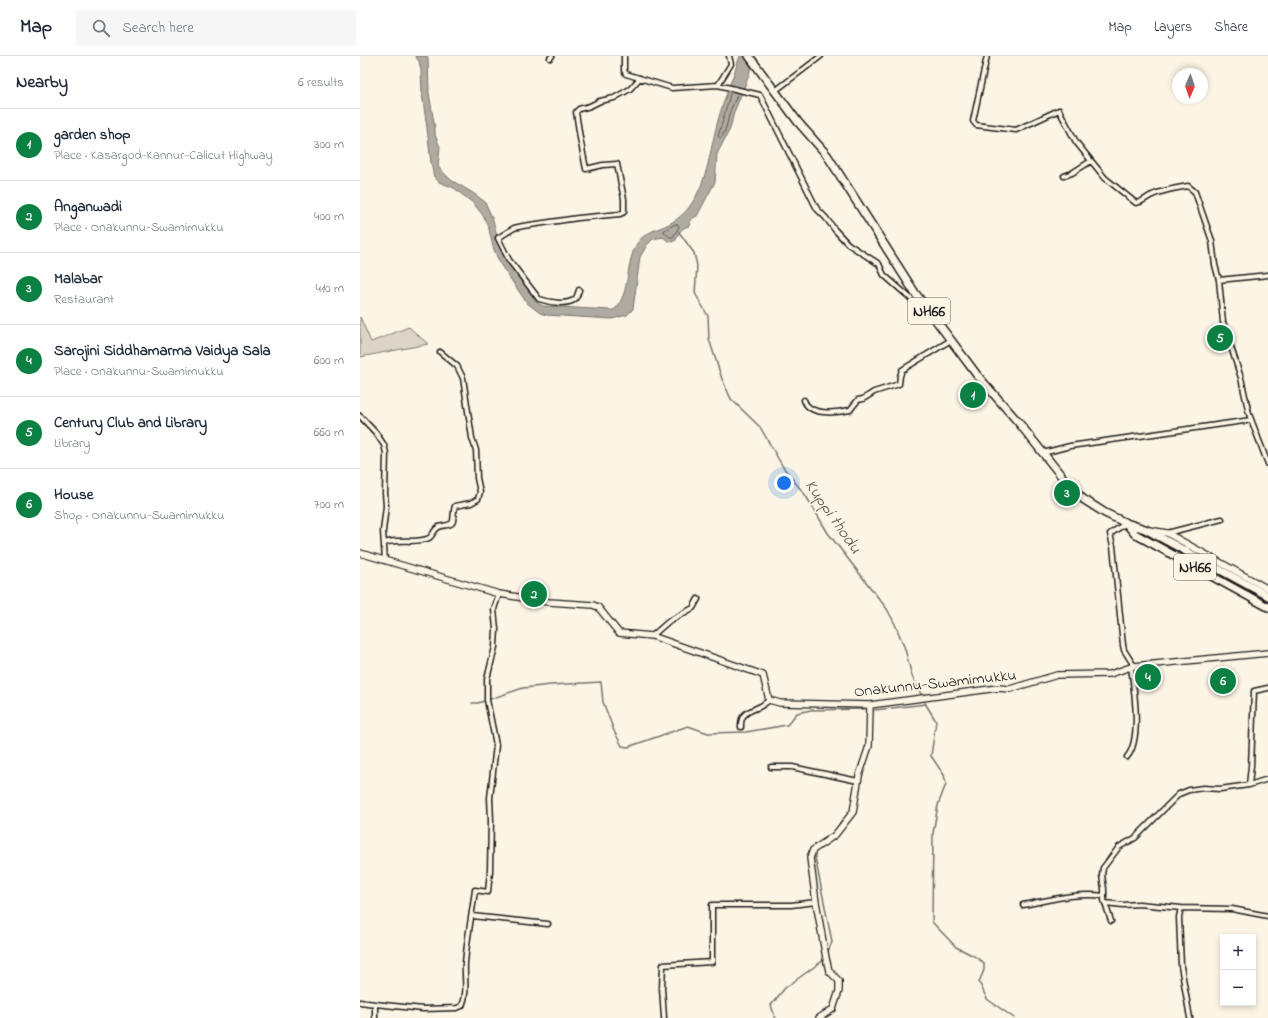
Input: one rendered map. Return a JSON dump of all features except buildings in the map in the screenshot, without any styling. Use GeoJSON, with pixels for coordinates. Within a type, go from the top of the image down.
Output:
{"type":"FeatureCollection","features":[{"type":"Feature","properties":{"kind":"highway","name":"NH66"},"geometry":{"type":"LineString","coordinates":[[749,56],[798,122],[827,155],[915,293],[978,375],[1067,483],[1083,499],[1105,513],[1126,523],[1145,529],[1268,596]]}},
{"type":"Feature","properties":{"kind":"highway","name":"NH66"},"geometry":{"type":"LineString","coordinates":[[1126,523],[1135,534],[1268,607]]}},
{"type":"Feature","properties":{"kind":"street"},"geometry":{"type":"LineString","coordinates":[[624,56],[624,70],[626,74],[672,88],[718,85],[760,95],[816,209],[826,218],[848,244],[879,264],[884,275],[935,319]]}},
{"type":"Feature","properties":{"kind":"street"},"geometry":{"type":"LineString","coordinates":[[718,85],[731,64],[729,56]]}},
{"type":"Feature","properties":{"kind":"street"},"geometry":{"type":"LineString","coordinates":[[775,91],[821,56]]}},
{"type":"Feature","properties":{"kind":"street"},"geometry":{"type":"LineString","coordinates":[[987,56],[973,120],[976,125],[1016,130],[1059,110],[1076,142],[1105,178],[1136,203],[1142,202],[1150,196],[1171,189],[1188,186],[1195,192],[1212,241],[1215,265],[1219,280],[1223,322],[1241,378],[1251,420],[1268,464]]}},
{"type":"Feature","properties":{"kind":"street"},"geometry":{"type":"LineString","coordinates":[[579,290],[576,298],[569,302],[546,301],[539,299],[508,260],[498,238],[514,228],[523,226],[620,214],[624,212],[624,199],[617,164],[603,165],[586,169],[576,112],[579,109],[600,101],[614,98],[630,89],[640,78]]}},
{"type":"Feature","properties":{"kind":"street"},"geometry":{"type":"LineString","coordinates":[[1064,176],[1072,173],[1091,161]]}},
{"type":"Feature","properties":{"kind":"street"},"geometry":{"type":"LineString","coordinates":[[1219,280],[1268,275]]}},
{"type":"Feature","properties":{"kind":"street"},"geometry":{"type":"LineString","coordinates":[[804,400],[806,405],[821,411],[835,412],[850,410],[858,400],[863,399],[874,392],[899,384],[902,370],[951,340]]}},
{"type":"Feature","properties":{"kind":"street"},"geometry":{"type":"LineString","coordinates":[[385,543],[392,540],[420,540],[430,538],[439,526],[451,524],[453,522],[453,510],[455,506],[478,499],[480,492],[477,478],[476,450],[472,438],[463,378],[457,366],[440,352]]}},
{"type":"Feature","properties":{"kind":"street"},"geometry":{"type":"LineString","coordinates":[[360,416],[376,433],[384,445],[386,453],[386,506],[383,532],[385,543],[385,561]]}},
{"type":"Feature","properties":{"kind":"street"},"geometry":{"type":"LineString","coordinates":[[1043,453],[1070,446],[1251,420]]}},
{"type":"Feature","properties":{"kind":"street"},"geometry":{"type":"LineString","coordinates":[[1167,533],[1222,518]]}},
{"type":"Feature","properties":{"kind":"street"},"geometry":{"type":"LineString","coordinates":[[1126,523],[1110,534],[1123,645],[1133,667],[1136,704],[1135,734],[1132,751],[1127,757]]}},
{"type":"Feature","properties":{"kind":"street"},"geometry":{"type":"LineString","coordinates":[[1145,529],[1167,533],[1268,589]]}},
{"type":"Feature","properties":{"kind":"street"},"geometry":{"type":"LineString","coordinates":[[360,553],[499,594],[549,602],[593,605],[598,608],[619,633],[652,636],[763,675],[769,700],[744,715],[740,723],[741,727]]}},
{"type":"Feature","properties":{"kind":"street"},"geometry":{"type":"LineString","coordinates":[[360,1002],[424,1009],[457,1008],[462,1006],[464,1001],[466,981],[465,964],[475,890],[488,892],[490,871],[490,798],[496,745],[487,700],[487,679],[495,647],[496,629],[494,609],[499,594]]}},
{"type":"Feature","properties":{"kind":"street"},"geometry":{"type":"LineString","coordinates":[[652,636],[669,621],[693,608],[698,600]]}},
{"type":"Feature","properties":{"kind":"street","name":"Onakunnu-Swamimukku"},"geometry":{"type":"LineString","coordinates":[[769,700],[780,703],[870,705],[998,688],[1010,689],[1057,676],[1110,674],[1133,667],[1268,653]]}},
{"type":"Feature","properties":{"kind":"street"},"geometry":{"type":"LineString","coordinates":[[1249,785],[1254,691],[1268,688]]}},
{"type":"Feature","properties":{"kind":"street"},"geometry":{"type":"LineString","coordinates":[[819,1018],[833,1009],[839,991],[839,981],[829,971],[816,902],[810,858],[813,850],[835,835],[853,812],[858,781],[869,746],[870,705]]}},
{"type":"Feature","properties":{"kind":"street"},"geometry":{"type":"LineString","coordinates":[[771,767],[792,767],[858,781]]}},
{"type":"Feature","properties":{"kind":"street"},"geometry":{"type":"LineString","coordinates":[[1111,921],[1105,903],[1102,876],[1103,868],[1119,847],[1135,838],[1179,794],[1189,790],[1203,788],[1220,789],[1249,785],[1268,779]]}},
{"type":"Feature","properties":{"kind":"street"},"geometry":{"type":"LineString","coordinates":[[1023,905],[1093,894],[1104,896]]}},
{"type":"Feature","properties":{"kind":"street"},"geometry":{"type":"LineString","coordinates":[[664,1018],[662,988],[664,965],[712,962],[712,905],[792,905],[816,902]]}},
{"type":"Feature","properties":{"kind":"street"},"geometry":{"type":"LineString","coordinates":[[1105,903],[1124,905],[1139,904],[1181,908],[1232,909],[1268,916]]}},
{"type":"Feature","properties":{"kind":"street"},"geometry":{"type":"LineString","coordinates":[[1181,908],[1179,917],[1181,966],[1190,1018]]}},
{"type":"Feature","properties":{"kind":"street"},"geometry":{"type":"LineString","coordinates":[[472,916],[548,924]]}},
{"type":"Feature","properties":{"kind":"street"},"geometry":{"type":"LineString","coordinates":[[375,1004],[375,1018]]}},
{"type":"Feature","properties":{"kind":"shaded area"},"geometry":{"type":"Polygon","coordinates":[[[360,317],[371,342],[409,327],[428,344],[360,357],[360,317]]]}},
{"type":"Feature","properties":{"kind":"water"},"geometry":{"type":"Polygon","coordinates":[[[415,56],[427,56],[428,58],[429,93],[435,135],[440,147],[438,166],[451,180],[485,202],[507,260],[536,302],[543,306],[614,310],[620,303],[623,295],[631,259],[638,242],[648,233],[669,224],[678,218],[688,209],[696,197],[704,178],[718,119],[740,56],[754,56],[748,78],[734,112],[730,129],[717,154],[715,182],[697,216],[691,219],[689,226],[680,231],[676,240],[672,242],[663,237],[653,239],[647,245],[640,257],[633,309],[627,315],[612,319],[546,315],[540,313],[527,303],[500,264],[493,247],[488,225],[482,214],[473,203],[454,188],[439,182],[434,177],[422,94],[421,70],[419,61],[415,56]]]}},
{"type":"Feature","properties":{"kind":"waterway","name":"Kuppi thodu"},"geometry":{"type":"LineString","coordinates":[[679,232],[694,253],[697,266],[695,293],[708,316],[709,339],[722,379],[731,399],[760,427],[783,467],[806,496],[828,533],[887,609],[895,624],[905,649],[912,676],[921,694]]}},
{"type":"Feature","properties":{"kind":"waterway"},"geometry":{"type":"LineString","coordinates":[[472,703],[478,703],[523,688],[601,682],[603,702],[614,731],[622,746],[628,747],[688,726],[708,733],[746,732],[787,725],[797,713],[811,710],[864,709]]}},
{"type":"Feature","properties":{"kind":"waterway"},"geometry":{"type":"LineString","coordinates":[[925,703],[936,721],[931,756],[944,775],[946,784],[938,805],[933,833],[932,922],[956,947],[984,963],[984,970],[979,982],[987,999],[1014,1018]]}},
{"type":"Feature","properties":{"kind":"waterway"},"geometry":{"type":"LineString","coordinates":[[875,710],[926,704]]}},
{"type":"Feature","properties":{"kind":"waterway"},"geometry":{"type":"LineString","coordinates":[[814,852],[832,942],[827,954]]}},
{"type":"Feature","properties":{"kind":"waterway"},"geometry":{"type":"LineString","coordinates":[[775,1018],[771,1005],[785,988],[825,959]]}},
{"type":"Feature","properties":{"kind":"place","name":"Century Club and Library"},"geometry":{"type":"Point","coordinates":[1220,338]}},
{"type":"Feature","properties":{"kind":"place","name":"garden shop"},"geometry":{"type":"Point","coordinates":[973,395]}},
{"type":"Feature","properties":{"kind":"place","name":"Malabar"},"geometry":{"type":"Point","coordinates":[1067,493]}},
{"type":"Feature","properties":{"kind":"place","name":"Anganwadi"},"geometry":{"type":"Point","coordinates":[534,594]}},
{"type":"Feature","properties":{"kind":"place","name":"Sarojini Siddhamarma Vaidya Sala"},"geometry":{"type":"Point","coordinates":[1148,677]}},
{"type":"Feature","properties":{"kind":"place","name":"House"},"geometry":{"type":"Point","coordinates":[1223,681]}}]}
